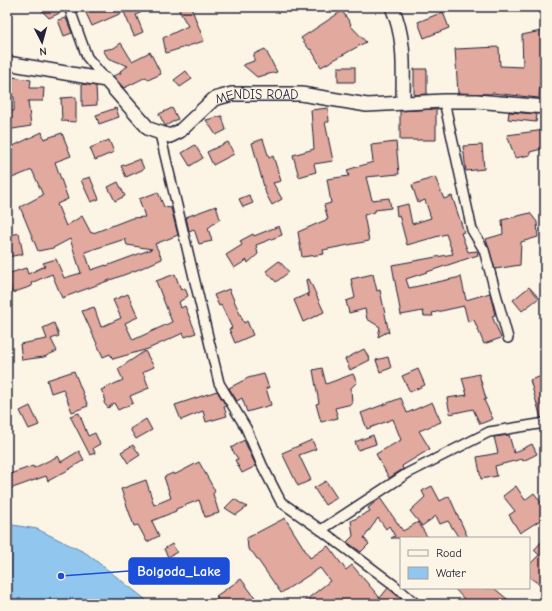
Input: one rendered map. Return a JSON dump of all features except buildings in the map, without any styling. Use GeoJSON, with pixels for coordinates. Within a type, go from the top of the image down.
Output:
{"type":"FeatureCollection","features":[{"type":"Feature","properties":{"kind":"street"},"geometry":{"type":"LineString","coordinates":[[70,7],[87,57],[149,129],[160,134],[219,383],[246,428],[281,502],[394,585],[416,604]]}},
{"type":"Feature","properties":{"kind":"street"},"geometry":{"type":"LineString","coordinates":[[392,7],[400,25],[404,47],[403,103]]}},
{"type":"Feature","properties":{"kind":"street"},"geometry":{"type":"LineString","coordinates":[[7,63],[106,80]]}},
{"type":"Feature","properties":{"kind":"street","name":"MENDIS ROAD"},"geometry":{"type":"LineString","coordinates":[[160,134],[170,136],[180,131],[214,99],[232,94],[301,94],[367,105],[476,101],[545,107]]}},
{"type":"Feature","properties":{"kind":"street"},"geometry":{"type":"LineString","coordinates":[[444,101],[472,230],[484,250],[508,338]]}},
{"type":"Feature","properties":{"kind":"street"},"geometry":{"type":"LineString","coordinates":[[321,530],[408,473],[489,432],[545,423]]}},
{"type":"Feature","properties":{"kind":"water"},"geometry":{"type":"Polygon","coordinates":[[[7,524],[37,529],[86,553],[145,599],[149,604],[7,604],[7,524]]]}},
{"type":"Feature","properties":{"kind":"place","name":"Bolgoda_Lake"},"geometry":{"type":"Point","coordinates":[61,576]}}]}
